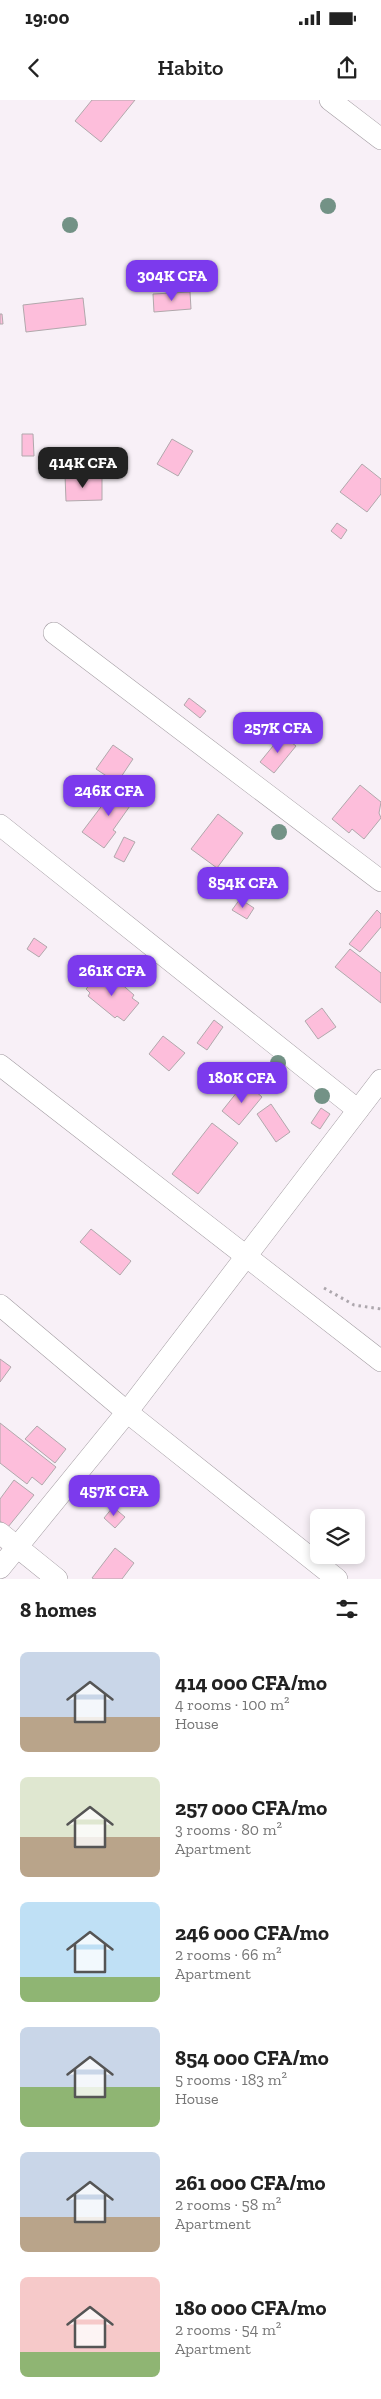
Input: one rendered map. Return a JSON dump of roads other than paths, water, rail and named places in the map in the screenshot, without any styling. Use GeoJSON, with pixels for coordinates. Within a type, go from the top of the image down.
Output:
{"type":"FeatureCollection","features":[{"type":"Feature","properties":{"kind":"street"},"geometry":{"type":"LineString","coordinates":[[330,100],[381,139]]}},
{"type":"Feature","properties":{"kind":"street"},"geometry":{"type":"LineString","coordinates":[[54,633],[381,881]]}},
{"type":"Feature","properties":{"kind":"street"},"geometry":{"type":"LineString","coordinates":[[0,826],[358,1110]]}},
{"type":"Feature","properties":{"kind":"street"},"geometry":{"type":"LineString","coordinates":[[0,1065],[381,1361]]}},
{"type":"Feature","properties":{"kind":"street"},"geometry":{"type":"LineString","coordinates":[[0,1568],[127,1412],[381,1080]]}},
{"type":"Feature","properties":{"kind":"street"},"geometry":{"type":"LineString","coordinates":[[0,1306],[127,1412],[337,1579]]}},
{"type":"Feature","properties":{"kind":"street"},"geometry":{"type":"LineString","coordinates":[[0,1533],[57,1579]]}}]}
